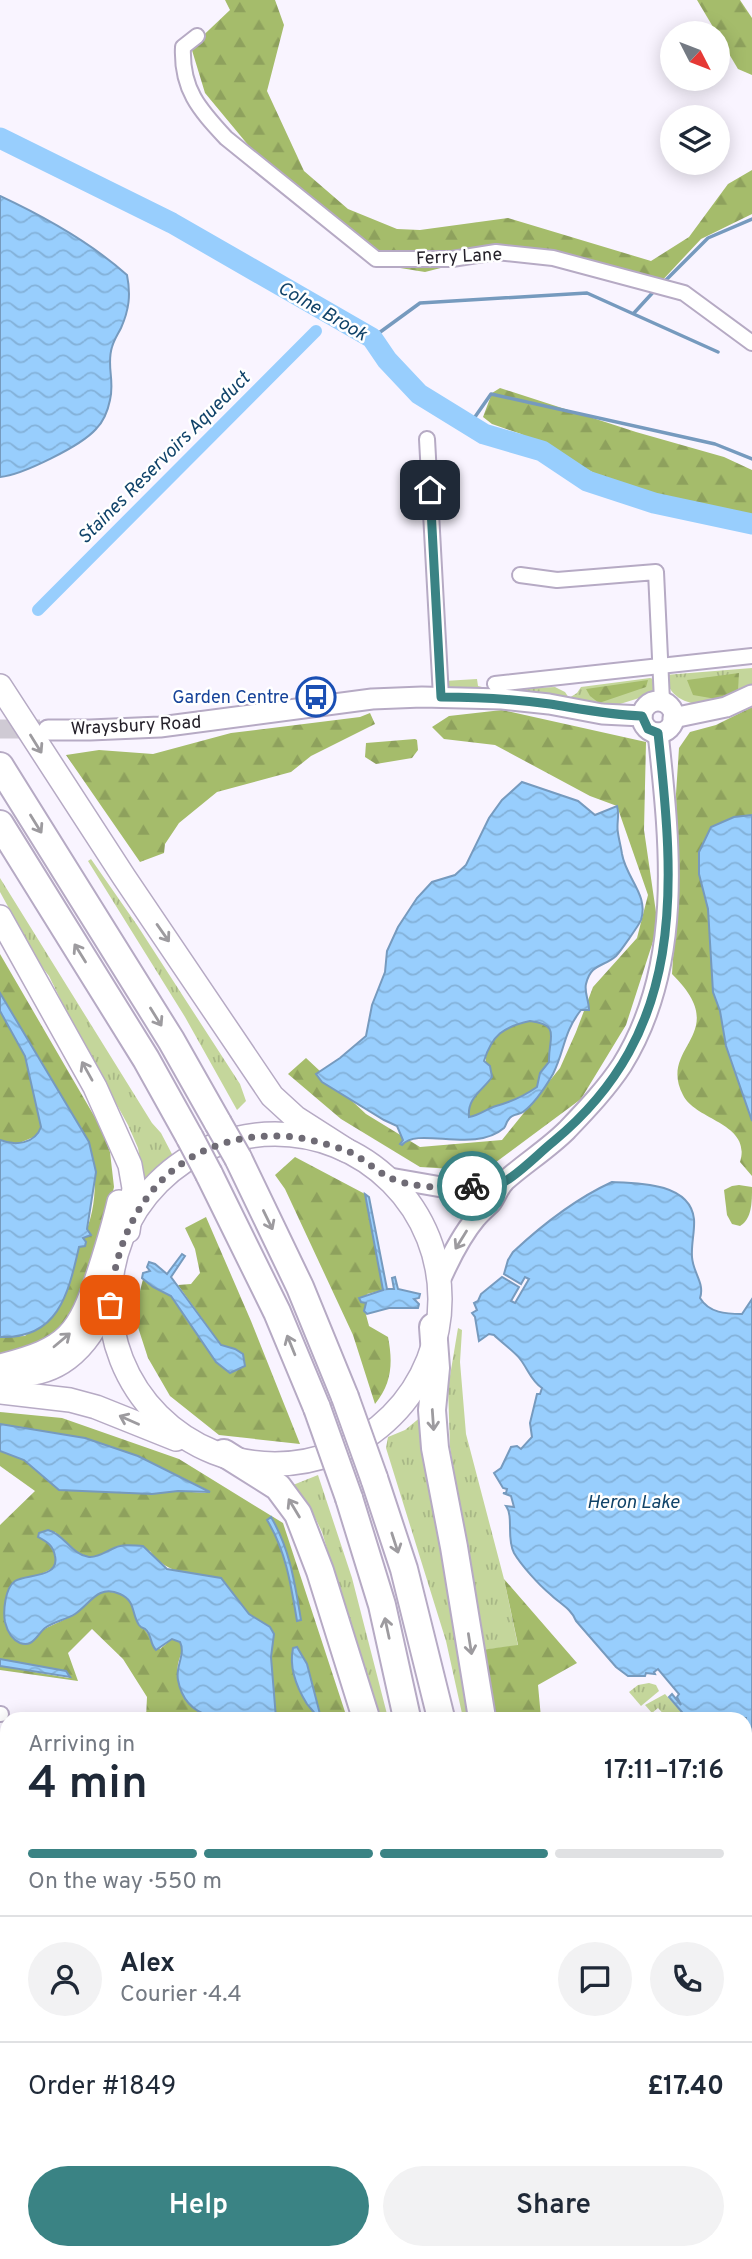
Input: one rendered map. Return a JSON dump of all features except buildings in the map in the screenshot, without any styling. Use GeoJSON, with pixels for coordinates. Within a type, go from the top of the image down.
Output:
{"type":"FeatureCollection","features":[{"type":"Feature","properties":{"kind":"highway"},"geometry":{"type":"LineString","coordinates":[[0,766],[171,1040],[238,1158],[300,1287],[345,1397],[404,1569],[440,1712]]}},
{"type":"Feature","properties":{"kind":"highway"},"geometry":{"type":"LineString","coordinates":[[0,824],[146,1059],[209,1174],[277,1312],[317,1408],[349,1498],[382,1605],[406,1712]]}},
{"type":"Feature","properties":{"kind":"highway"},"geometry":{"type":"LineString","coordinates":[[433,1327],[436,1368],[432,1410],[435,1448],[481,1712]]}},
{"type":"Feature","properties":{"kind":"highway"},"geometry":{"type":"LineString","coordinates":[[224,1453],[278,1487],[298,1514],[320,1571],[364,1712]]}},
{"type":"Feature","properties":{"kind":"main road"},"geometry":{"type":"LineString","coordinates":[[0,686],[102,844],[272,1096],[296,1118],[390,1178],[415,1202],[429,1227],[438,1259],[439,1283],[433,1327],[418,1376],[403,1401],[380,1426],[303,1464],[289,1467],[253,1463],[168,1437],[96,1407],[70,1400],[0,1392]]}},
{"type":"Feature","properties":{"kind":"main road"},"geometry":{"type":"LineString","coordinates":[[673,718],[726,707],[752,695]]}},
{"type":"Feature","properties":{"kind":"main road","name":"Wraysbury Road"},"geometry":{"type":"LineString","coordinates":[[48,730],[160,727],[372,699],[441,697],[502,699],[602,714],[642,716]]}},
{"type":"Feature","properties":{"kind":"main road"},"geometry":{"type":"LineString","coordinates":[[662,701],[671,708],[673,718],[668,729],[658,733],[648,729],[642,716],[651,702],[662,701]]}},
{"type":"Feature","properties":{"kind":"main road"},"geometry":{"type":"LineString","coordinates":[[439,1283],[466,1231],[503,1183],[565,1132],[606,1086],[622,1065],[643,1023],[657,985],[668,914],[664,786],[658,733]]}},
{"type":"Feature","properties":{"kind":"main road"},"geometry":{"type":"LineString","coordinates":[[0,917],[95,1087],[130,1165],[134,1188],[128,1231],[111,1290],[96,1326],[74,1355],[39,1371],[0,1372]]}},
{"type":"Feature","properties":{"kind":"main road"},"geometry":{"type":"LineString","coordinates":[[0,1366],[30,1359],[45,1352],[62,1341],[82,1318],[110,1239],[121,1192],[122,1166],[116,1133]]}},
{"type":"Feature","properties":{"kind":"main road"},"geometry":{"type":"LineString","coordinates":[[128,1231],[159,1182],[179,1164],[213,1146],[250,1137],[278,1136],[346,1150]]}},
{"type":"Feature","properties":{"kind":"main road"},"geometry":{"type":"LineString","coordinates":[[390,1178],[453,1189],[503,1183]]}},
{"type":"Feature","properties":{"kind":"main road"},"geometry":{"type":"LineString","coordinates":[[111,1290],[111,1334],[122,1373],[146,1406],[193,1443]]}},
{"type":"Feature","properties":{"kind":"street","name":"Ferry Lane"},"geometry":{"type":"LineString","coordinates":[[197,36],[183,47],[182,67],[191,96],[205,115],[226,138],[376,259],[452,259],[496,252],[553,257],[684,293],[752,343]]}},
{"type":"Feature","properties":{"kind":"street"},"geometry":{"type":"LineString","coordinates":[[427,439],[441,697]]}},
{"type":"Feature","properties":{"kind":"street"},"geometry":{"type":"LineString","coordinates":[[520,575],[557,580],[656,572],[662,701]]}},
{"type":"Feature","properties":{"kind":"street"},"geometry":{"type":"LineString","coordinates":[[495,684],[752,656]]}},
{"type":"Feature","properties":{"kind":"green space"},"geometry":{"type":"Polygon","coordinates":[[[225,0],[275,0],[284,25],[267,91],[304,171],[348,209],[397,229],[420,230],[508,218],[651,261],[689,237],[728,184],[752,170],[752,214],[701,239],[657,286],[563,262],[496,254],[425,272],[394,267],[370,251],[263,163],[205,93],[191,47],[230,10],[225,0]]]}},
{"type":"Feature","properties":{"kind":"green space"},"geometry":{"type":"Polygon","coordinates":[[[697,0],[740,0],[752,18],[752,75],[738,69],[730,56],[730,21],[709,21],[697,0]]]}},
{"type":"Feature","properties":{"kind":"green space"},"geometry":{"type":"Polygon","coordinates":[[[500,388],[724,457],[752,470],[752,519],[729,518],[626,490],[521,434],[492,424],[483,417],[492,393],[500,388]]]}},
{"type":"Feature","properties":{"kind":"green space"},"geometry":{"type":"Polygon","coordinates":[[[752,668],[752,688],[735,698],[711,704],[691,703],[674,694],[665,675],[752,668]]]}},
{"type":"Feature","properties":{"kind":"green space"},"geometry":{"type":"Polygon","coordinates":[[[739,673],[738,690],[716,699],[693,695],[687,680],[739,673]]]}},
{"type":"Feature","properties":{"kind":"green space"},"geometry":{"type":"Polygon","coordinates":[[[477,679],[478,686],[494,690],[555,687],[565,692],[569,698],[581,687],[654,679],[654,689],[649,695],[607,708],[455,690],[444,681],[477,679]]]}},
{"type":"Feature","properties":{"kind":"green space"},"geometry":{"type":"Polygon","coordinates":[[[648,680],[646,687],[599,703],[586,689],[648,680]]]}},
{"type":"Feature","properties":{"kind":"green space"},"geometry":{"type":"Polygon","coordinates":[[[752,707],[752,815],[734,817],[699,874],[708,909],[713,992],[720,1011],[726,1046],[752,1121],[752,1176],[740,1162],[742,1149],[738,1139],[731,1131],[690,1104],[683,1095],[678,1078],[679,1064],[696,1026],[696,1012],[689,995],[672,974],[678,876],[676,794],[679,748],[690,732],[716,725],[752,707]]]}},
{"type":"Feature","properties":{"kind":"green space"},"geometry":{"type":"Polygon","coordinates":[[[502,710],[646,742],[644,830],[658,926],[626,1025],[581,1099],[484,1171],[420,1167],[341,1119],[288,1074],[306,1058],[366,1114],[420,1147],[502,1140],[560,1068],[593,987],[637,938],[648,895],[617,806],[590,796],[495,745],[444,739],[432,727],[449,716],[502,710]]]}},
{"type":"Feature","properties":{"kind":"green space"},"geometry":{"type":"Polygon","coordinates":[[[370,713],[375,724],[311,756],[291,772],[217,792],[179,823],[165,844],[164,853],[140,862],[66,755],[99,750],[153,754],[231,733],[360,717],[370,713]]]}},
{"type":"Feature","properties":{"kind":"green space"},"geometry":{"type":"Polygon","coordinates":[[[415,739],[418,750],[412,758],[376,764],[365,757],[366,743],[415,739]]]}},
{"type":"Feature","properties":{"kind":"green space"},"geometry":{"type":"Polygon","coordinates":[[[91,859],[240,1084],[246,1101],[237,1110],[185,1017],[88,861],[91,859]]]}},
{"type":"Feature","properties":{"kind":"green space"},"geometry":{"type":"Polygon","coordinates":[[[0,878],[152,1123],[161,1133],[174,1158],[157,1169],[145,1186],[138,1148],[128,1125],[49,976],[0,892],[0,878]]]}},
{"type":"Feature","properties":{"kind":"green space"},"geometry":{"type":"Polygon","coordinates":[[[0,954],[100,1126],[110,1152],[114,1187],[103,1235],[79,1310],[57,1336],[0,1358],[0,1337],[25,1336],[63,1298],[79,1246],[86,1242],[83,1238],[91,1215],[95,1178],[89,1142],[0,993],[0,954]]]}},
{"type":"Feature","properties":{"kind":"green space"},"geometry":{"type":"Polygon","coordinates":[[[0,1011],[25,1056],[41,1127],[36,1136],[17,1144],[0,1140],[0,1011]]]}},
{"type":"Feature","properties":{"kind":"green space"},"geometry":{"type":"Polygon","coordinates":[[[529,1021],[546,1026],[551,1034],[549,1062],[540,1073],[537,1087],[512,1101],[469,1117],[473,1098],[487,1083],[486,1059],[492,1041],[505,1029],[529,1021]]]}},
{"type":"Feature","properties":{"kind":"green space"},"geometry":{"type":"Polygon","coordinates":[[[295,1157],[365,1194],[383,1290],[367,1294],[365,1311],[369,1326],[388,1337],[390,1355],[388,1381],[375,1404],[353,1335],[285,1189],[275,1175],[295,1157]]]}},
{"type":"Feature","properties":{"kind":"green space"},"geometry":{"type":"Polygon","coordinates":[[[739,1185],[752,1187],[749,1215],[740,1226],[732,1224],[727,1215],[724,1190],[739,1185]]]}},
{"type":"Feature","properties":{"kind":"green space"},"geometry":{"type":"Polygon","coordinates":[[[206,1217],[300,1444],[219,1435],[170,1396],[148,1358],[134,1315],[143,1279],[171,1296],[216,1362],[243,1354],[221,1345],[178,1285],[191,1284],[200,1273],[195,1249],[185,1228],[206,1217]]]}},
{"type":"Feature","properties":{"kind":"green space"},"geometry":{"type":"Polygon","coordinates":[[[458,1328],[462,1330],[460,1362],[466,1434],[504,1579],[518,1646],[481,1650],[450,1447],[448,1388],[458,1328]]]}},
{"type":"Feature","properties":{"kind":"green space"},"geometry":{"type":"Polygon","coordinates":[[[0,1412],[62,1418],[179,1459],[283,1523],[345,1712],[320,1712],[312,1682],[296,1647],[293,1648],[307,1704],[313,1712],[276,1712],[271,1657],[274,1634],[270,1627],[249,1614],[221,1578],[173,1569],[164,1565],[150,1551],[122,1545],[98,1556],[88,1557],[77,1552],[55,1532],[48,1542],[56,1559],[54,1565],[42,1573],[17,1580],[31,1643],[42,1630],[74,1615],[93,1597],[104,1591],[118,1593],[129,1599],[144,1629],[160,1649],[172,1639],[180,1642],[182,1651],[177,1673],[181,1689],[185,1697],[201,1712],[146,1712],[147,1697],[123,1659],[92,1629],[68,1653],[78,1681],[0,1670],[0,1666],[69,1678],[66,1671],[0,1659],[0,1525],[35,1491],[0,1466],[0,1451],[24,1460],[59,1490],[152,1494],[209,1491],[138,1456],[85,1438],[0,1424],[0,1412]]]}},
{"type":"Feature","properties":{"kind":"green space"},"geometry":{"type":"Polygon","coordinates":[[[422,1416],[471,1712],[462,1712],[446,1641],[386,1448],[388,1437],[405,1430],[422,1416]]]}},
{"type":"Feature","properties":{"kind":"green space"},"geometry":{"type":"Polygon","coordinates":[[[318,1475],[352,1578],[386,1712],[375,1712],[322,1532],[309,1505],[293,1485],[318,1475]]]}},
{"type":"Feature","properties":{"kind":"green space"},"geometry":{"type":"Polygon","coordinates":[[[504,1579],[577,1663],[538,1685],[540,1712],[490,1712],[481,1650],[518,1645],[504,1579]]]}},
{"type":"Feature","properties":{"kind":"green space"},"geometry":{"type":"Polygon","coordinates":[[[638,1685],[656,1685],[659,1691],[641,1706],[629,1692],[638,1685]]]}},
{"type":"Feature","properties":{"kind":"green space"},"geometry":{"type":"Polygon","coordinates":[[[665,1694],[682,1712],[662,1712],[658,1708],[651,1712],[645,1705],[665,1694]]]}},
{"type":"Feature","properties":{"kind":"water"},"geometry":{"type":"Polygon","coordinates":[[[0,196],[66,231],[113,263],[127,275],[129,296],[126,315],[110,354],[112,386],[108,408],[101,423],[88,436],[65,451],[22,471],[0,477],[0,196]]]}},
{"type":"Feature","properties":{"kind":"water"},"geometry":{"type":"Polygon","coordinates":[[[522,782],[578,801],[595,815],[617,806],[622,854],[640,894],[643,911],[641,920],[616,956],[591,972],[586,987],[589,1010],[581,1010],[575,1018],[553,1074],[527,1109],[510,1117],[504,1128],[492,1135],[463,1140],[420,1138],[402,1145],[400,1144],[403,1140],[397,1126],[322,1082],[316,1074],[366,1036],[372,1005],[385,972],[387,951],[398,927],[417,898],[432,882],[455,875],[466,865],[489,818],[502,800],[522,782]],[[530,1021],[513,1026],[495,1038],[484,1061],[490,1066],[492,1077],[470,1105],[469,1117],[537,1087],[540,1073],[549,1062],[551,1040],[550,1029],[530,1021]]]}},
{"type":"Feature","properties":{"kind":"water"},"geometry":{"type":"Polygon","coordinates":[[[752,815],[752,1121],[726,1046],[720,1011],[713,992],[708,909],[699,874],[699,852],[711,827],[734,817],[752,815]]]}},
{"type":"Feature","properties":{"kind":"water"},"geometry":{"type":"Polygon","coordinates":[[[0,993],[89,1142],[96,1172],[87,1229],[91,1235],[83,1238],[85,1246],[79,1247],[70,1282],[57,1311],[35,1331],[20,1336],[0,1337],[0,1140],[24,1142],[34,1137],[41,1127],[25,1056],[0,1011],[0,993]]]}},
{"type":"Feature","properties":{"kind":"water","name":"Heron Lake"},"geometry":{"type":"Polygon","coordinates":[[[612,1182],[662,1187],[683,1198],[694,1219],[692,1252],[701,1288],[700,1298],[713,1310],[742,1314],[752,1299],[752,1712],[682,1712],[669,1697],[672,1694],[681,1705],[677,1697],[679,1694],[658,1669],[655,1674],[628,1676],[616,1667],[568,1610],[530,1575],[512,1547],[510,1516],[506,1506],[514,1507],[511,1496],[503,1493],[506,1493],[507,1489],[503,1488],[494,1473],[501,1468],[511,1447],[517,1446],[521,1449],[532,1437],[530,1423],[537,1394],[540,1394],[542,1388],[518,1357],[494,1335],[489,1334],[479,1341],[472,1313],[477,1310],[474,1303],[502,1277],[519,1287],[511,1301],[515,1303],[529,1279],[525,1277],[521,1284],[504,1274],[513,1252],[585,1196],[612,1182]]]}},
{"type":"Feature","properties":{"kind":"water"},"geometry":{"type":"Polygon","coordinates":[[[365,1194],[369,1197],[387,1289],[394,1289],[392,1278],[395,1277],[398,1289],[420,1294],[419,1298],[414,1299],[419,1304],[418,1308],[389,1308],[367,1314],[364,1311],[366,1303],[359,1298],[383,1290],[365,1194]]]}},
{"type":"Feature","properties":{"kind":"water"},"geometry":{"type":"Polygon","coordinates":[[[182,1254],[185,1256],[171,1277],[221,1345],[243,1354],[245,1366],[230,1373],[216,1362],[171,1296],[142,1278],[143,1273],[150,1271],[147,1267],[149,1262],[167,1274],[182,1254]]]}},
{"type":"Feature","properties":{"kind":"water"},"geometry":{"type":"Polygon","coordinates":[[[0,1424],[85,1438],[138,1456],[210,1492],[178,1491],[152,1494],[59,1490],[24,1460],[0,1451],[0,1424]]]}},
{"type":"Feature","properties":{"kind":"water"},"geometry":{"type":"Polygon","coordinates":[[[271,1517],[287,1554],[301,1620],[297,1621],[283,1556],[267,1520],[271,1517]]]}},
{"type":"Feature","properties":{"kind":"water"},"geometry":{"type":"Polygon","coordinates":[[[48,1530],[54,1532],[73,1549],[89,1557],[123,1545],[143,1546],[167,1569],[221,1578],[249,1614],[270,1627],[274,1634],[271,1657],[276,1712],[200,1712],[192,1707],[183,1696],[178,1680],[182,1651],[180,1642],[172,1639],[156,1650],[149,1633],[139,1625],[129,1600],[120,1594],[100,1593],[75,1614],[45,1628],[30,1643],[22,1644],[14,1639],[5,1622],[7,1594],[12,1584],[20,1579],[48,1572],[55,1563],[53,1549],[38,1537],[39,1533],[48,1530]]]}},
{"type":"Feature","properties":{"kind":"water"},"geometry":{"type":"Polygon","coordinates":[[[297,1647],[307,1664],[319,1712],[313,1712],[297,1684],[293,1670],[293,1648],[297,1647]]]}},
{"type":"Feature","properties":{"kind":"water"},"geometry":{"type":"Polygon","coordinates":[[[0,1659],[66,1671],[70,1677],[0,1666],[0,1659]]]}},
{"type":"Feature","properties":{"kind":"waterway","name":"Colne Brook"},"geometry":{"type":"LineString","coordinates":[[0,138],[172,223],[372,338],[387,360],[419,394],[484,434],[542,451],[587,481],[654,503],[752,524]]}},
{"type":"Feature","properties":{"kind":"waterway"},"geometry":{"type":"LineString","coordinates":[[662,284],[708,238],[752,219]]}},
{"type":"Feature","properties":{"kind":"waterway"},"geometry":{"type":"LineString","coordinates":[[634,313],[656,289]]}},
{"type":"Feature","properties":{"kind":"waterway"},"geometry":{"type":"LineString","coordinates":[[372,338],[420,303],[587,293],[718,352]]}},
{"type":"Feature","properties":{"kind":"waterway","name":"Staines Reservoirs Aqueduct"},"geometry":{"type":"LineString","coordinates":[[38,610],[316,331]]}},
{"type":"Feature","properties":{"kind":"waterway"},"geometry":{"type":"LineString","coordinates":[[470,424],[491,394],[715,444],[752,459]]}},
{"type":"Feature","properties":{"kind":"tunnel"},"geometry":{"type":"LineString","coordinates":[[0,729],[40,729]]}},
{"type":"Feature","properties":{"kind":"way so far"},"geometry":{"type":"LineString","coordinates":[[110,1305],[111,1290],[122,1249],[142,1205],[159,1182],[179,1164],[228,1141],[278,1136],[308,1140],[346,1150],[390,1178],[453,1189],[472,1186]]}},
{"type":"Feature","properties":{"kind":"place","name":"Garden Centre"},"geometry":{"type":"Point","coordinates":[316,697]}},
{"type":"Feature","properties":{"kind":"route"},"geometry":{"type":"LineString","coordinates":[[430,490],[441,697],[502,699],[602,714],[642,716],[645,726],[658,733],[664,786],[668,914],[657,985],[634,1042],[622,1065],[606,1086],[565,1132],[503,1183],[472,1186]]}}]}
